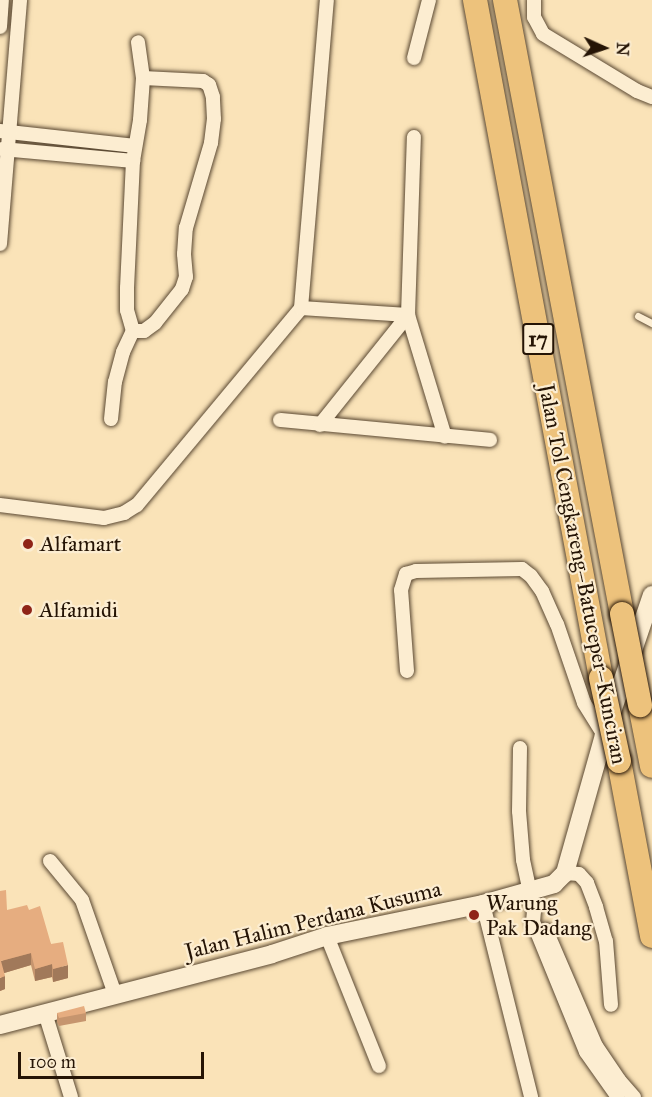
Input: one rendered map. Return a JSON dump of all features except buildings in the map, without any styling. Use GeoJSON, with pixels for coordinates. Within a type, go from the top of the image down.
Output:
{"type":"FeatureCollection","features":[{"type":"Feature","properties":{"kind":"highway","name":"Jalan Tol Cengkareng–Batuceper–Kunciran"},"geometry":{"type":"LineString","coordinates":[[475,0],[601,678],[652,936]]}},
{"type":"Feature","properties":{"kind":"highway","name":"Jalan Tol Cengkareng–Batuceper–Kunciran"},"geometry":{"type":"LineString","coordinates":[[505,0],[652,766]]}},
{"type":"Feature","properties":{"kind":"main road"},"geometry":{"type":"LineString","coordinates":[[565,873],[604,735],[652,595]]}},
{"type":"Feature","properties":{"kind":"main road","name":"Jalan Halim Perdana Kusuma"},"geometry":{"type":"LineString","coordinates":[[0,1025],[272,954],[327,936],[528,894],[554,884],[565,873]]}},
{"type":"Feature","properties":{"kind":"street"},"geometry":{"type":"LineString","coordinates":[[0,27],[2,0]]}},
{"type":"Feature","properties":{"kind":"street"},"geometry":{"type":"LineString","coordinates":[[0,244],[5,131],[20,0]]}},
{"type":"Feature","properties":{"kind":"street"},"geometry":{"type":"LineString","coordinates":[[0,505],[104,518],[124,513],[137,505],[301,308],[327,0]]}},
{"type":"Feature","properties":{"kind":"street"},"geometry":{"type":"LineString","coordinates":[[414,58],[429,0]]}},
{"type":"Feature","properties":{"kind":"street"},"geometry":{"type":"LineString","coordinates":[[534,0],[534,17],[543,34],[637,91],[652,97]]}},
{"type":"Feature","properties":{"kind":"street"},"geometry":{"type":"LineString","coordinates":[[111,420],[115,382],[123,352],[133,331],[127,310],[133,162],[143,78],[138,42]]}},
{"type":"Feature","properties":{"kind":"street"},"geometry":{"type":"LineString","coordinates":[[133,331],[150,328],[182,289],[186,277],[184,254],[186,228],[211,143],[214,119],[213,97],[209,86],[203,81],[143,78]]}},
{"type":"Feature","properties":{"kind":"street"},"geometry":{"type":"LineString","coordinates":[[5,131],[135,146]]}},
{"type":"Feature","properties":{"kind":"street"},"geometry":{"type":"LineString","coordinates":[[414,137],[408,315],[445,437]]}},
{"type":"Feature","properties":{"kind":"street"},"geometry":{"type":"LineString","coordinates":[[5,149],[133,162]]}},
{"type":"Feature","properties":{"kind":"street"},"geometry":{"type":"LineString","coordinates":[[301,308],[408,315]]}},
{"type":"Feature","properties":{"kind":"street"},"geometry":{"type":"LineString","coordinates":[[320,425],[408,315]]}},
{"type":"Feature","properties":{"kind":"street"},"geometry":{"type":"LineString","coordinates":[[280,420],[490,440]]}},
{"type":"Feature","properties":{"kind":"street"},"geometry":{"type":"LineString","coordinates":[[407,671],[401,590],[406,574],[416,571],[522,569],[531,576],[542,591],[557,624],[584,703],[604,735]]}},
{"type":"Feature","properties":{"kind":"street"},"geometry":{"type":"LineString","coordinates":[[520,748],[519,811],[528,894],[534,911],[533,922],[586,1052],[618,1097]]}},
{"type":"Feature","properties":{"kind":"street"},"geometry":{"type":"LineString","coordinates":[[50,861],[82,900],[115,994]]}},
{"type":"Feature","properties":{"kind":"street"},"geometry":{"type":"LineString","coordinates":[[565,873],[579,874],[587,883],[596,907],[606,941],[611,1005]]}},
{"type":"Feature","properties":{"kind":"street"},"geometry":{"type":"LineString","coordinates":[[483,904],[531,1097]]}},
{"type":"Feature","properties":{"kind":"street"},"geometry":{"type":"LineString","coordinates":[[534,911],[542,919],[596,1046],[619,1080],[634,1097]]}},
{"type":"Feature","properties":{"kind":"street"},"geometry":{"type":"LineString","coordinates":[[327,936],[379,1066]]}},
{"type":"Feature","properties":{"kind":"street"},"geometry":{"type":"LineString","coordinates":[[45,1013],[71,1097]]}},
{"type":"Feature","properties":{"kind":"lane"},"geometry":{"type":"LineString","coordinates":[[638,316],[652,323]]}},
{"type":"Feature","properties":{"kind":"place","name":"Alfamart"},"geometry":{"type":"Point","coordinates":[28,544]}},
{"type":"Feature","properties":{"kind":"place","name":"Alfamidi"},"geometry":{"type":"Point","coordinates":[27,610]}},
{"type":"Feature","properties":{"kind":"place","name":"Warung Pak Dadang"},"geometry":{"type":"Point","coordinates":[474,915]}}]}
